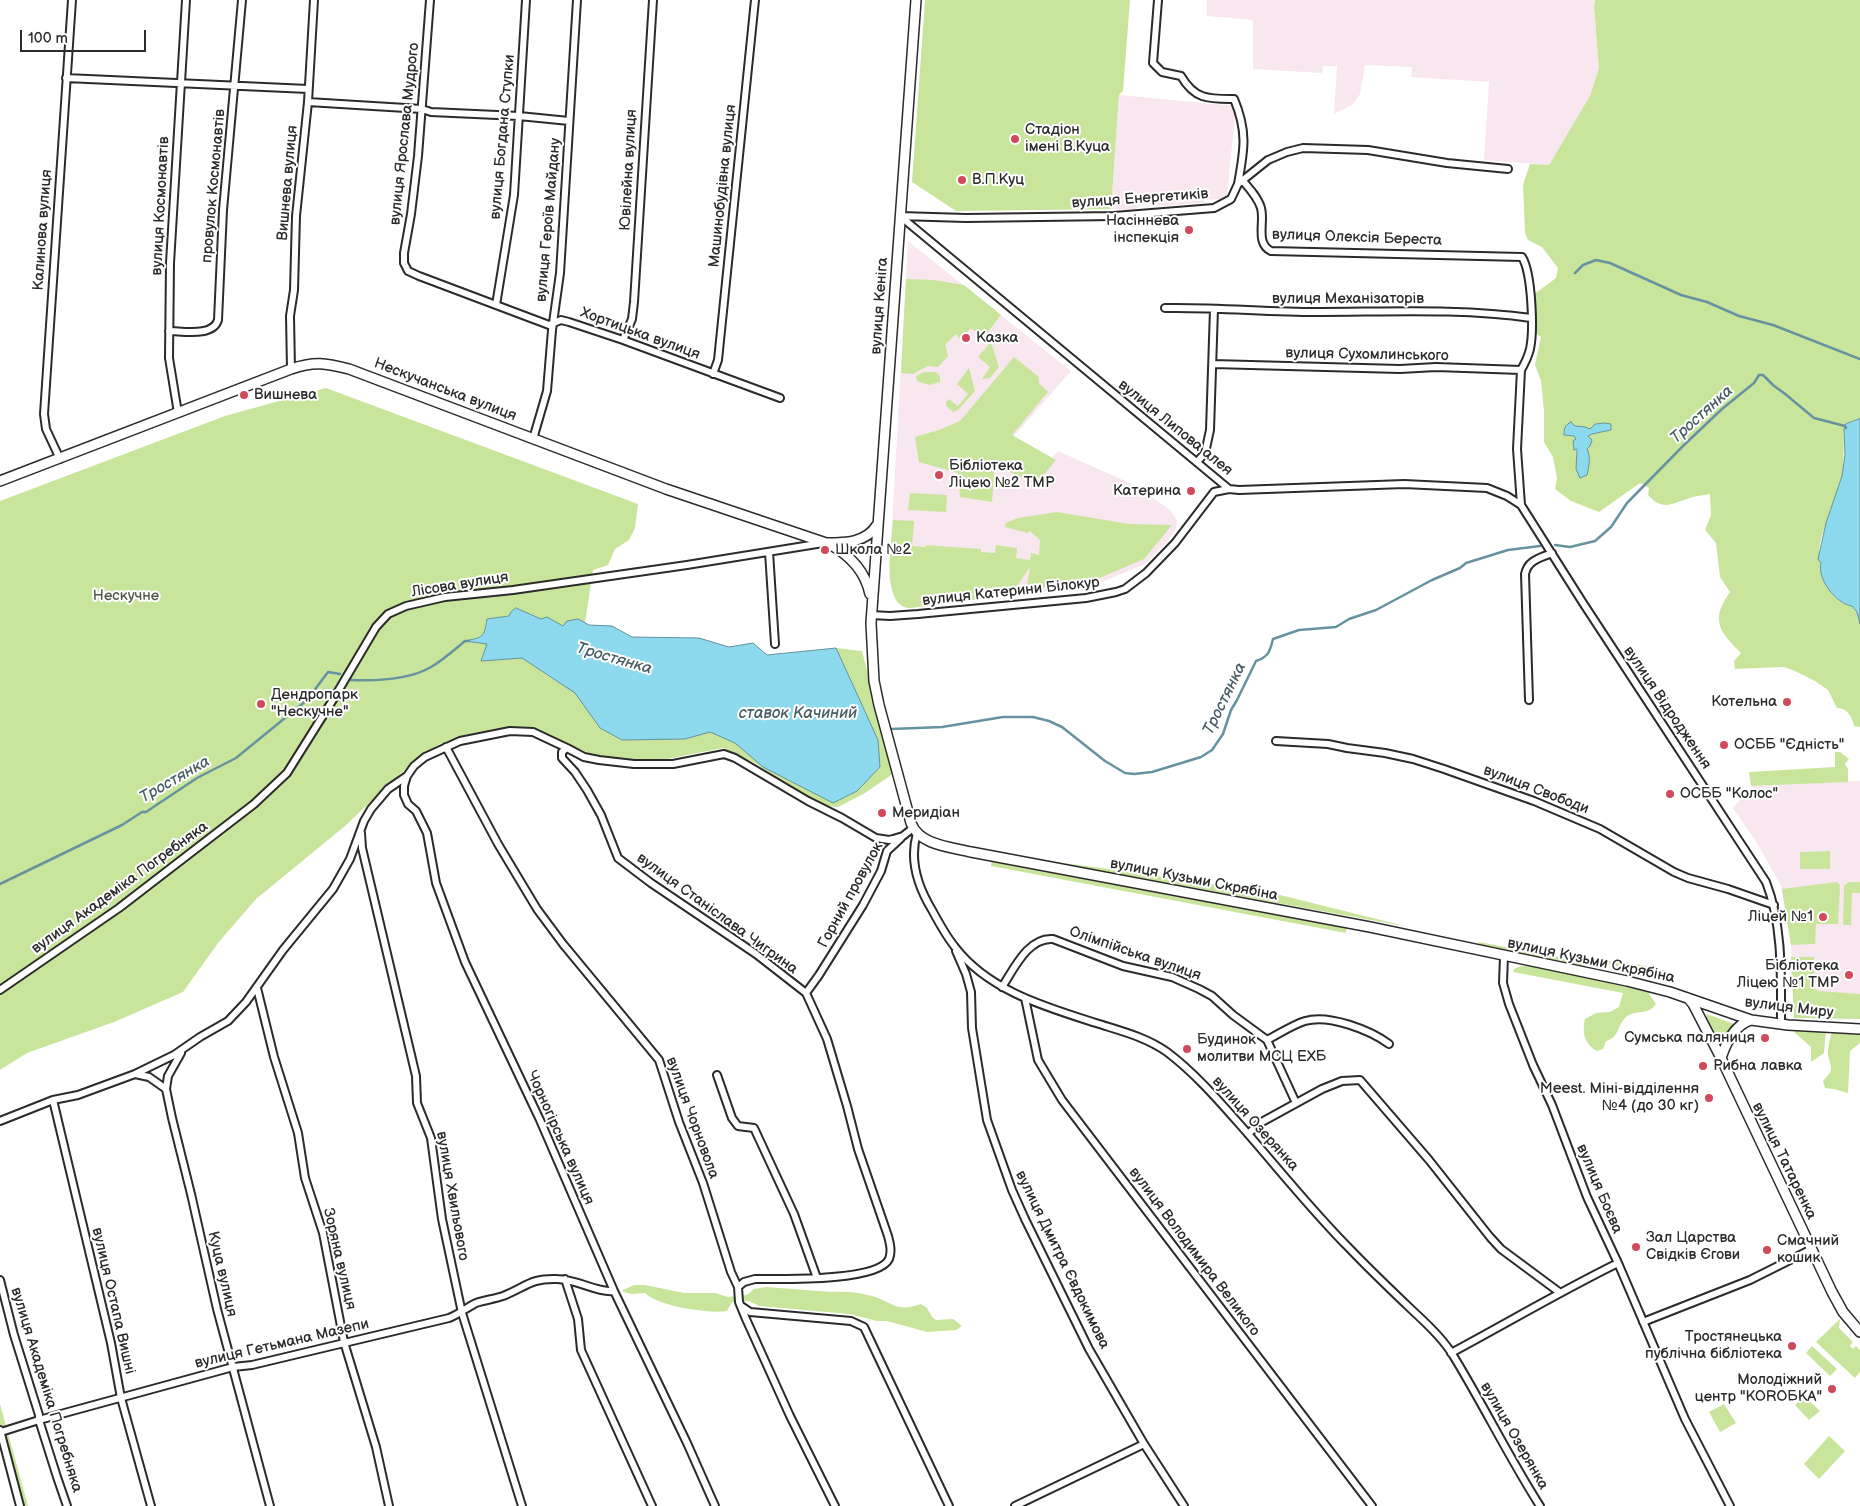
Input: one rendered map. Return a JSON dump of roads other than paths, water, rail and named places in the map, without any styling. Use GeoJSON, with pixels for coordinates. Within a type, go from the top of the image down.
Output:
{"type":"FeatureCollection","features":[{"type":"Feature","properties":{"kind":"main road","name":"вулиця Кеніга"},"geometry":{"type":"LineString","coordinates":[[871,615],[916,0]]}},
{"type":"Feature","properties":{"kind":"main road","name":"Нескучанська вулиця"},"geometry":{"type":"LineString","coordinates":[[0,481],[291,369],[315,363],[349,369],[666,489],[826,543],[854,541],[866,537],[878,525]]}},
{"type":"Feature","properties":{"kind":"main road"},"geometry":{"type":"LineString","coordinates":[[826,543],[846,554],[855,563],[866,578],[872,601]]}},
{"type":"Feature","properties":{"kind":"main road"},"geometry":{"type":"LineString","coordinates":[[871,615],[872,654],[879,705],[915,830]]}},
{"type":"Feature","properties":{"kind":"main road","name":"вулиця Кузьми Скрябіна"},"geometry":{"type":"LineString","coordinates":[[915,830],[935,843],[970,852],[1361,925],[1631,982],[1688,998]]}},
{"type":"Feature","properties":{"kind":"main road","name":"вулиця Миру"},"geometry":{"type":"LineString","coordinates":[[1688,998],[1751,1020],[1781,1024],[1860,1028]]}},
{"type":"Feature","properties":{"kind":"main road","name":"вулиця Татаренка"},"geometry":{"type":"LineString","coordinates":[[1688,998],[1721,1058],[1843,1312],[1860,1332]]}},
{"type":"Feature","properties":{"kind":"main road"},"geometry":{"type":"LineString","coordinates":[[1721,1058],[1727,1042],[1733,1034],[1745,1022],[1751,1020]]}},
{"type":"Feature","properties":{"kind":"street","name":"Калинова вулиця"},"geometry":{"type":"LineString","coordinates":[[60,459],[46,429],[44,414],[72,0]]}},
{"type":"Feature","properties":{"kind":"street","name":"вулиця Космонавтів"},"geometry":{"type":"LineString","coordinates":[[178,413],[169,358],[170,263],[186,0]]}},
{"type":"Feature","properties":{"kind":"street","name":"провулок Космонавтів"},"geometry":{"type":"LineString","coordinates":[[169,331],[210,330],[217,325],[224,210],[242,0]]}},
{"type":"Feature","properties":{"kind":"street","name":"Вишнева вулиця"},"geometry":{"type":"LineString","coordinates":[[291,369],[290,316],[294,290],[296,216],[308,102],[314,0]]}},
{"type":"Feature","properties":{"kind":"street","name":"вулиця Ярослава Мудрого"},"geometry":{"type":"LineString","coordinates":[[408,271],[404,263],[404,253],[412,214],[430,0]]}},
{"type":"Feature","properties":{"kind":"street","name":"вулиця Богдана Ступки"},"geometry":{"type":"LineString","coordinates":[[496,305],[514,195],[526,0]]}},
{"type":"Feature","properties":{"kind":"street","name":"вулиця Героїв Майдану"},"geometry":{"type":"LineString","coordinates":[[533,439],[547,391],[560,273],[577,0]]}},
{"type":"Feature","properties":{"kind":"street","name":"Ювілейна вулиця"},"geometry":{"type":"LineString","coordinates":[[623,340],[632,319],[634,302],[653,0]]}},
{"type":"Feature","properties":{"kind":"street","name":"Машинобудівна вулиця"},"geometry":{"type":"LineString","coordinates":[[713,374],[718,360],[755,0]]}},
{"type":"Feature","properties":{"kind":"street"},"geometry":{"type":"LineString","coordinates":[[1158,0],[1153,63],[1162,72],[1181,76],[1193,92],[1203,97],[1234,99],[1243,127],[1244,146],[1241,183]]}},
{"type":"Feature","properties":{"kind":"street"},"geometry":{"type":"LineString","coordinates":[[66,78],[308,89]]}},
{"type":"Feature","properties":{"kind":"street"},"geometry":{"type":"LineString","coordinates":[[308,102],[569,121]]}},
{"type":"Feature","properties":{"kind":"street","name":"вулиця Енергетиків"},"geometry":{"type":"LineString","coordinates":[[900,216],[966,218],[1114,216],[1214,208],[1231,200],[1241,183],[1268,160],[1287,152],[1311,147],[1370,150],[1447,163],[1508,169]]}},
{"type":"Feature","properties":{"kind":"street","name":"вулиця Олексія Береста"},"geometry":{"type":"LineString","coordinates":[[1241,183],[1252,192],[1261,208],[1262,242],[1265,248],[1271,251],[1522,257]]}},
{"type":"Feature","properties":{"kind":"street","name":"вулиця Липова алея"},"geometry":{"type":"LineString","coordinates":[[900,216],[1229,489],[1404,484],[1487,488],[1507,496],[1521,505],[1552,553]]}},
{"type":"Feature","properties":{"kind":"street","name":"вулиця Липова алея"},"geometry":{"type":"LineString","coordinates":[[1521,505],[1517,449],[1521,370],[1530,350],[1531,318],[1528,272],[1522,257]]}},
{"type":"Feature","properties":{"kind":"street","name":"Хортицька вулиця"},"geometry":{"type":"LineString","coordinates":[[408,271],[549,325],[561,320],[623,340],[780,398]]}},
{"type":"Feature","properties":{"kind":"street","name":"вулиця Механізаторів"},"geometry":{"type":"LineString","coordinates":[[1165,308],[1268,312],[1402,311],[1474,313],[1531,318]]}},
{"type":"Feature","properties":{"kind":"street"},"geometry":{"type":"LineString","coordinates":[[1197,462],[1205,453],[1210,430],[1214,309]]}},
{"type":"Feature","properties":{"kind":"street","name":"вулиця Сухомлинського"},"geometry":{"type":"LineString","coordinates":[[1213,364],[1521,370]]}},
{"type":"Feature","properties":{"kind":"street","name":"вулиця Катерини Білокур"},"geometry":{"type":"LineString","coordinates":[[871,615],[918,614],[1086,598],[1116,592],[1137,581],[1146,573],[1175,543],[1214,492],[1229,489]]}},
{"type":"Feature","properties":{"kind":"street","name":"Лісова вулиця"},"geometry":{"type":"LineString","coordinates":[[254,804],[287,773],[332,702],[376,626],[388,614],[406,606],[445,597],[513,590],[826,543]]}},
{"type":"Feature","properties":{"kind":"street"},"geometry":{"type":"LineString","coordinates":[[769,552],[775,644]]}},
{"type":"Feature","properties":{"kind":"street"},"geometry":{"type":"LineString","coordinates":[[1530,700],[1526,566],[1552,553]]}},
{"type":"Feature","properties":{"kind":"street","name":"вулиця Відродження"},"geometry":{"type":"LineString","coordinates":[[1552,553],[1766,882],[1774,904],[1779,951],[1781,1024]]}},
{"type":"Feature","properties":{"kind":"street"},"geometry":{"type":"LineString","coordinates":[[0,1121],[53,1100],[78,1096],[135,1074],[183,1050],[200,1037],[228,1021],[246,1002],[283,950],[333,889],[350,859],[371,809],[388,789],[407,776],[414,766],[425,757],[446,747],[476,737],[522,730],[533,732],[584,757],[634,764],[673,764],[724,754],[735,758],[876,838],[888,840],[915,830]]}},
{"type":"Feature","properties":{"kind":"street","name":"вулиця Свободи"},"geometry":{"type":"LineString","coordinates":[[1276,741],[1328,744],[1385,753],[1413,759],[1444,769],[1534,801],[1600,829],[1674,872],[1688,878],[1774,904]]}},
{"type":"Feature","properties":{"kind":"street","name":"вулиця Чорновола"},"geometry":{"type":"LineString","coordinates":[[446,747],[498,844],[537,909],[569,951],[659,1060],[679,1122],[703,1183],[731,1272],[738,1287],[740,1302],[790,1416],[835,1506]]}},
{"type":"Feature","properties":{"kind":"street","name":"вулиця Станіслава Чигрина"},"geometry":{"type":"LineString","coordinates":[[567,748],[562,752],[562,758],[575,772],[587,790],[601,815],[618,858],[651,883],[756,954],[806,993],[827,1039],[858,1149],[891,1249],[888,1260],[882,1267],[874,1271],[817,1278],[755,1279],[744,1282],[738,1287]]}},
{"type":"Feature","properties":{"kind":"street","name":"Чорногірська вулиця"},"geometry":{"type":"LineString","coordinates":[[407,776],[404,795],[408,804],[416,811],[427,833],[436,883],[464,962],[540,1120],[614,1291],[683,1434],[715,1506]]}},
{"type":"Feature","properties":{"kind":"street","name":"вулиця Академіка Погребняка"},"geometry":{"type":"LineString","coordinates":[[0,990],[119,908],[254,804]]}},
{"type":"Feature","properties":{"kind":"street","name":"вулиця Хвильового"},"geometry":{"type":"LineString","coordinates":[[361,829],[362,848],[416,1076],[417,1103],[432,1143],[442,1219],[462,1313],[522,1506]]}},
{"type":"Feature","properties":{"kind":"street","name":"вулиця Озерянка"},"geometry":{"type":"LineString","coordinates":[[915,830],[913,848],[917,877],[929,906],[955,948],[986,977],[1002,987],[1025,998],[1142,1037],[1166,1051],[1190,1072],[1223,1105],[1349,1248],[1439,1336],[1451,1353],[1540,1506]]}},
{"type":"Feature","properties":{"kind":"street","name":"Горний провулок"},"geometry":{"type":"LineString","coordinates":[[806,993],[824,968],[863,905],[881,871],[887,850],[903,836]]}},
{"type":"Feature","properties":{"kind":"street","name":"Олімпійська вулиця"},"geometry":{"type":"LineString","coordinates":[[1002,987],[1032,945],[1041,940],[1053,939],[1124,966],[1172,977],[1188,984],[1212,996],[1233,1016],[1267,1040]]}},
{"type":"Feature","properties":{"kind":"street","name":"вулиця Дмитра Євдокимова"},"geometry":{"type":"LineString","coordinates":[[955,948],[969,982],[971,992],[972,1028],[987,1120],[1007,1176],[1025,1219],[1089,1349],[1144,1444],[1184,1506]]}},
{"type":"Feature","properties":{"kind":"street","name":"вулиця Боєва"},"geometry":{"type":"LineString","coordinates":[[1504,956],[1503,983],[1509,1004],[1533,1065],[1552,1105],[1587,1197],[1618,1263],[1685,1419],[1730,1506]]}},
{"type":"Feature","properties":{"kind":"street","name":"Зоряна вулиця"},"geometry":{"type":"LineString","coordinates":[[256,988],[274,1057],[298,1133],[305,1178],[323,1233],[344,1342],[376,1448],[390,1506]]}},
{"type":"Feature","properties":{"kind":"street","name":"вулиця Володимира Великого"},"geometry":{"type":"LineString","coordinates":[[1025,998],[1038,1060],[1062,1100],[1372,1506]]}},
{"type":"Feature","properties":{"kind":"street"},"geometry":{"type":"LineString","coordinates":[[1296,1104],[1267,1040],[1305,1021],[1314,1020],[1351,1025],[1370,1032],[1389,1044]]}},
{"type":"Feature","properties":{"kind":"street"},"geometry":{"type":"LineString","coordinates":[[135,1074],[149,1077],[166,1088],[168,1076],[183,1050]]}},
{"type":"Feature","properties":{"kind":"street"},"geometry":{"type":"LineString","coordinates":[[717,1074],[732,1118],[738,1126],[754,1128],[794,1214],[817,1278]]}},
{"type":"Feature","properties":{"kind":"street"},"geometry":{"type":"LineString","coordinates":[[1248,1134],[1260,1123],[1322,1089],[1342,1081],[1360,1080],[1429,1160],[1490,1237],[1512,1258],[1559,1292]]}},
{"type":"Feature","properties":{"kind":"street","name":"Куца вулиця"},"geometry":{"type":"LineString","coordinates":[[166,1088],[217,1309],[270,1506]]}},
{"type":"Feature","properties":{"kind":"street","name":"вулиця Остапа Вишні"},"geometry":{"type":"LineString","coordinates":[[53,1100],[111,1343],[121,1398],[151,1506]]}},
{"type":"Feature","properties":{"kind":"street"},"geometry":{"type":"LineString","coordinates":[[1643,1322],[1750,1280],[1812,1249]]}},
{"type":"Feature","properties":{"kind":"street"},"geometry":{"type":"LineString","coordinates":[[1451,1353],[1513,1320],[1559,1292],[1618,1263]]}},
{"type":"Feature","properties":{"kind":"street","name":"вулиця Гетьмана Мазепи"},"geometry":{"type":"LineString","coordinates":[[1,1430],[233,1367],[449,1318],[462,1313],[473,1305],[502,1296],[539,1279],[565,1279],[606,1292],[614,1291]]}},
{"type":"Feature","properties":{"kind":"street"},"geometry":{"type":"LineString","coordinates":[[565,1279],[578,1319],[581,1350],[652,1506]]}},
{"type":"Feature","properties":{"kind":"street","name":"вулиця Академіка Погребняка"},"geometry":{"type":"LineString","coordinates":[[0,1280],[39,1420],[67,1506]]}},
{"type":"Feature","properties":{"kind":"street"},"geometry":{"type":"LineString","coordinates":[[740,1302],[750,1312],[851,1321],[864,1327],[949,1506]]}},
{"type":"Feature","properties":{"kind":"street"},"geometry":{"type":"LineString","coordinates":[[1,1430],[20,1506]]}},
{"type":"Feature","properties":{"kind":"street"},"geometry":{"type":"LineString","coordinates":[[1016,1506],[1144,1444]]}},
{"type":"Feature","properties":{"kind":"water"},"geometry":{"type":"Polygon","coordinates":[[[1860,419],[1860,624],[1857,612],[1852,606],[1840,601],[1829,590],[1822,576],[1821,563],[1818,559],[1826,523],[1842,476],[1845,455],[1844,429],[1846,424],[1860,419]]]}},
{"type":"Feature","properties":{"kind":"water"},"geometry":{"type":"Polygon","coordinates":[[[1571,422],[1575,426],[1590,429],[1595,424],[1611,424],[1611,430],[1588,436],[1592,440],[1587,449],[1589,458],[1587,475],[1580,478],[1576,469],[1577,449],[1574,450],[1573,441],[1576,439],[1574,436],[1564,435],[1565,427],[1571,422]]]}},
{"type":"Feature","properties":{"kind":"water","name":"ставок Качиний"},"geometry":{"type":"Polygon","coordinates":[[[516,608],[541,619],[547,617],[563,626],[567,621],[578,619],[589,625],[612,626],[632,637],[699,638],[729,647],[753,643],[767,655],[836,648],[878,740],[880,767],[857,791],[833,803],[763,767],[735,743],[710,732],[685,739],[622,740],[600,728],[575,693],[522,658],[481,661],[487,644],[465,641],[482,636],[487,619],[509,616],[516,608]]]}},
{"type":"Feature","properties":{"kind":"waterway"},"geometry":{"type":"LineString","coordinates":[[1575,273],[1583,265],[1596,260],[1610,263],[1681,295],[1707,302],[1739,316],[1773,325],[1860,359]]}},
{"type":"Feature","properties":{"kind":"waterway","name":"Тростянка"},"geometry":{"type":"LineString","coordinates":[[1555,545],[1570,547],[1595,541],[1611,527],[1627,503],[1684,445],[1722,409],[1754,383],[1759,375],[1763,375],[1814,418],[1845,426],[1846,428]]}},
{"type":"Feature","properties":{"kind":"waterway","name":"Тростянка"},"geometry":{"type":"LineString","coordinates":[[891,729],[942,727],[1003,717],[1033,717],[1062,727],[1105,761],[1125,773],[1152,772],[1201,757],[1212,750],[1223,734],[1231,710],[1256,661],[1268,653],[1273,639],[1299,630],[1336,627],[1349,619],[1376,610],[1432,580],[1460,568],[1466,563],[1508,550],[1540,546]]}},
{"type":"Feature","properties":{"kind":"waterway","name":"Тростянка"},"geometry":{"type":"LineString","coordinates":[[351,680],[381,680],[413,675],[431,667],[465,641],[469,641]]}},
{"type":"Feature","properties":{"kind":"waterway","name":"Тростянка"},"geometry":{"type":"LineString","coordinates":[[0,884],[122,825],[142,812],[146,812],[197,778],[236,758],[307,700],[328,672],[340,674]]}},
{"type":"Feature","properties":{"kind":"place","name":"Стадіон імені В.Куца"},"geometry":{"type":"Point","coordinates":[1015,139]}},
{"type":"Feature","properties":{"kind":"place","name":"В.П.Куц"},"geometry":{"type":"Point","coordinates":[962,180]}},
{"type":"Feature","properties":{"kind":"place","name":"Насіннева інспекція"},"geometry":{"type":"Point","coordinates":[1189,230]}},
{"type":"Feature","properties":{"kind":"place","name":"Казка"},"geometry":{"type":"Point","coordinates":[966,338]}},
{"type":"Feature","properties":{"kind":"place","name":"Вишнева"},"geometry":{"type":"Point","coordinates":[244,395]}},
{"type":"Feature","properties":{"kind":"place","name":"Бібліотека Ліцею №2 ТМР"},"geometry":{"type":"Point","coordinates":[939,475]}},
{"type":"Feature","properties":{"kind":"place","name":"Катерина"},"geometry":{"type":"Point","coordinates":[1191,491]}},
{"type":"Feature","properties":{"kind":"place","name":"Школа №2"},"geometry":{"type":"Point","coordinates":[825,550]}},
{"type":"Feature","properties":{"kind":"place","name":"Котельна"},"geometry":{"type":"Point","coordinates":[1787,702]}},
{"type":"Feature","properties":{"kind":"place","name":"Дендропарк \"Нескучне\""},"geometry":{"type":"Point","coordinates":[261,704]}},
{"type":"Feature","properties":{"kind":"place","name":"ОСББ \"Єдність\""},"geometry":{"type":"Point","coordinates":[1724,745]}},
{"type":"Feature","properties":{"kind":"place","name":"ОСББ \"Колос\""},"geometry":{"type":"Point","coordinates":[1670,794]}},
{"type":"Feature","properties":{"kind":"place","name":"Меридіан"},"geometry":{"type":"Point","coordinates":[882,813]}},
{"type":"Feature","properties":{"kind":"place","name":"Ліцей №1"},"geometry":{"type":"Point","coordinates":[1823,917]}},
{"type":"Feature","properties":{"kind":"place","name":"Бібліотека Ліцею №1 ТМР"},"geometry":{"type":"Point","coordinates":[1849,975]}},
{"type":"Feature","properties":{"kind":"place","name":"Сумська паляниця"},"geometry":{"type":"Point","coordinates":[1765,1038]}},
{"type":"Feature","properties":{"kind":"place","name":"Будинок молитви МСЦ ЕХБ"},"geometry":{"type":"Point","coordinates":[1187,1049]}},
{"type":"Feature","properties":{"kind":"place","name":"Рибна лавка"},"geometry":{"type":"Point","coordinates":[1703,1066]}},
{"type":"Feature","properties":{"kind":"place","name":"Meest. Міні-відділення №4 (до 30 кг)"},"geometry":{"type":"Point","coordinates":[1709,1098]}},
{"type":"Feature","properties":{"kind":"place","name":"Зал Царства Свідків Єгови"},"geometry":{"type":"Point","coordinates":[1636,1247]}},
{"type":"Feature","properties":{"kind":"place","name":"Смачний кошик"},"geometry":{"type":"Point","coordinates":[1767,1250]}},
{"type":"Feature","properties":{"kind":"place","name":"Тростянецька публічна бібліотека"},"geometry":{"type":"Point","coordinates":[1792,1346]}},
{"type":"Feature","properties":{"kind":"place","name":"Молодіжний центр \"КОRОБКА\""},"geometry":{"type":"Point","coordinates":[1832,1389]}},
{"type":"Feature","properties":{"kind":"park label","name":"Нескучне"},"geometry":{"type":"Point","coordinates":[126,596]}}]}
